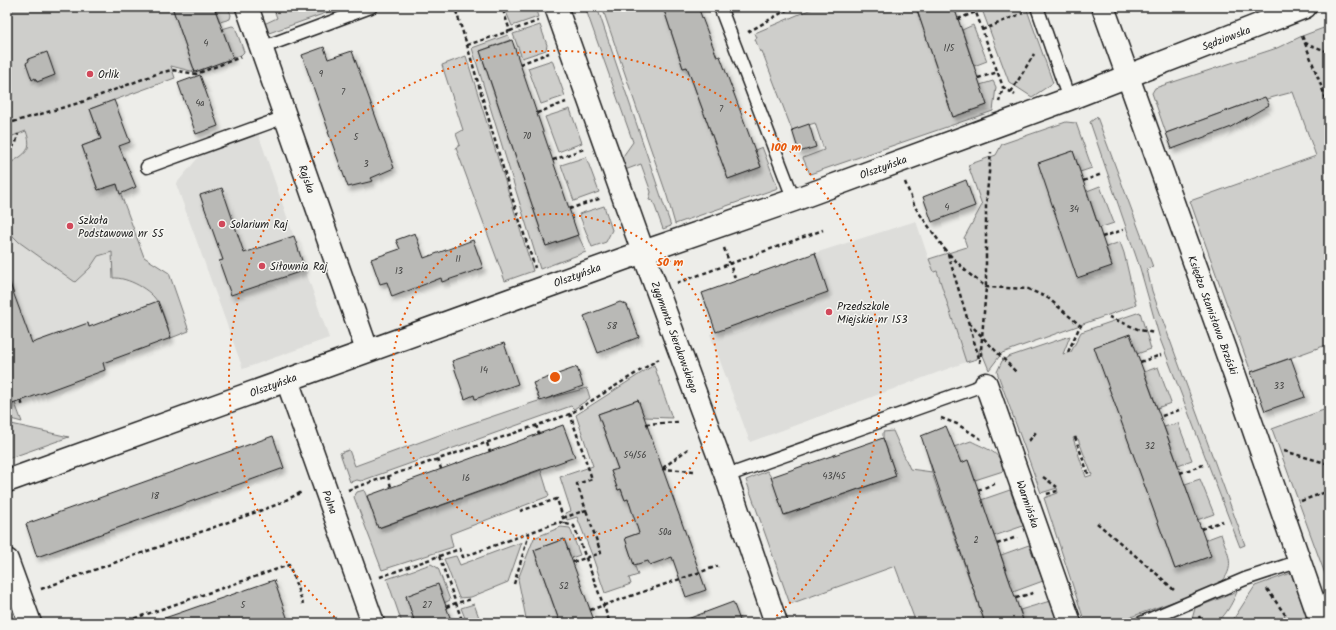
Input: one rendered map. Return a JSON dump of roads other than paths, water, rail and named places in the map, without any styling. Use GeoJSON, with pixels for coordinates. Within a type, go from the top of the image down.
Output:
{"type":"FeatureCollection","features":[{"type":"Feature","properties":{"kind":"street","name":"Rajska"},"geometry":{"type":"LineString","coordinates":[[247,7],[367,350]]}},
{"type":"Feature","properties":{"kind":"street","name":"Księdza Stanisława Brzóski"},"geometry":{"type":"LineString","coordinates":[[1103,7],[1138,73],[1236,380],[1321,623]]}},
{"type":"Feature","properties":{"kind":"street","name":"Sędziowska"},"geometry":{"type":"LineString","coordinates":[[1138,73],[1305,7]]}},
{"type":"Feature","properties":{"kind":"street","name":"Zygmunta Sierakowskiego"},"geometry":{"type":"LineString","coordinates":[[549,13],[643,252],[726,476],[776,623]]}},
{"type":"Feature","properties":{"kind":"street","name":"Olsztyńska"},"geometry":{"type":"LineString","coordinates":[[7,481],[367,350],[794,200],[1069,100],[1138,73]]}},
{"type":"Feature","properties":{"kind":"street","name":"Polna"},"geometry":{"type":"LineString","coordinates":[[287,380],[373,623]]}},
{"type":"Feature","properties":{"kind":"street","name":"Warmińska"},"geometry":{"type":"LineString","coordinates":[[986,384],[1070,623]]}},
{"type":"Feature","properties":{"kind":"street"},"geometry":{"type":"LineString","coordinates":[[7,560],[30,623]]}},
{"type":"Feature","properties":{"kind":"lane"},"geometry":{"type":"LineString","coordinates":[[261,48],[371,7]]}},
{"type":"Feature","properties":{"kind":"lane"},"geometry":{"type":"LineString","coordinates":[[720,7],[794,200]]}},
{"type":"Feature","properties":{"kind":"lane"},"geometry":{"type":"LineString","coordinates":[[1037,7],[1069,100]]}},
{"type":"Feature","properties":{"kind":"lane"},"geometry":{"type":"LineString","coordinates":[[147,167],[286,117]]}},
{"type":"Feature","properties":{"kind":"lane"},"geometry":{"type":"LineString","coordinates":[[726,476],[986,384]]}},
{"type":"Feature","properties":{"kind":"lane"},"geometry":{"type":"LineString","coordinates":[[1141,623],[1257,575],[1300,561]]}},
{"type":"Feature","properties":{"kind":"place","name":"Orlik"},"geometry":{"type":"Point","coordinates":[90,74]}},
{"type":"Feature","properties":{"kind":"place","name":"Solarium Raj"},"geometry":{"type":"Point","coordinates":[222,224]}},
{"type":"Feature","properties":{"kind":"place","name":"Szkoła Podstawowa nr 55"},"geometry":{"type":"Point","coordinates":[70,226]}},
{"type":"Feature","properties":{"kind":"place","name":"Siłownia Raj"},"geometry":{"type":"Point","coordinates":[262,266]}},
{"type":"Feature","properties":{"kind":"place","name":"Przedszkole Miejskie nr 153"},"geometry":{"type":"Point","coordinates":[829,312]}}]}
